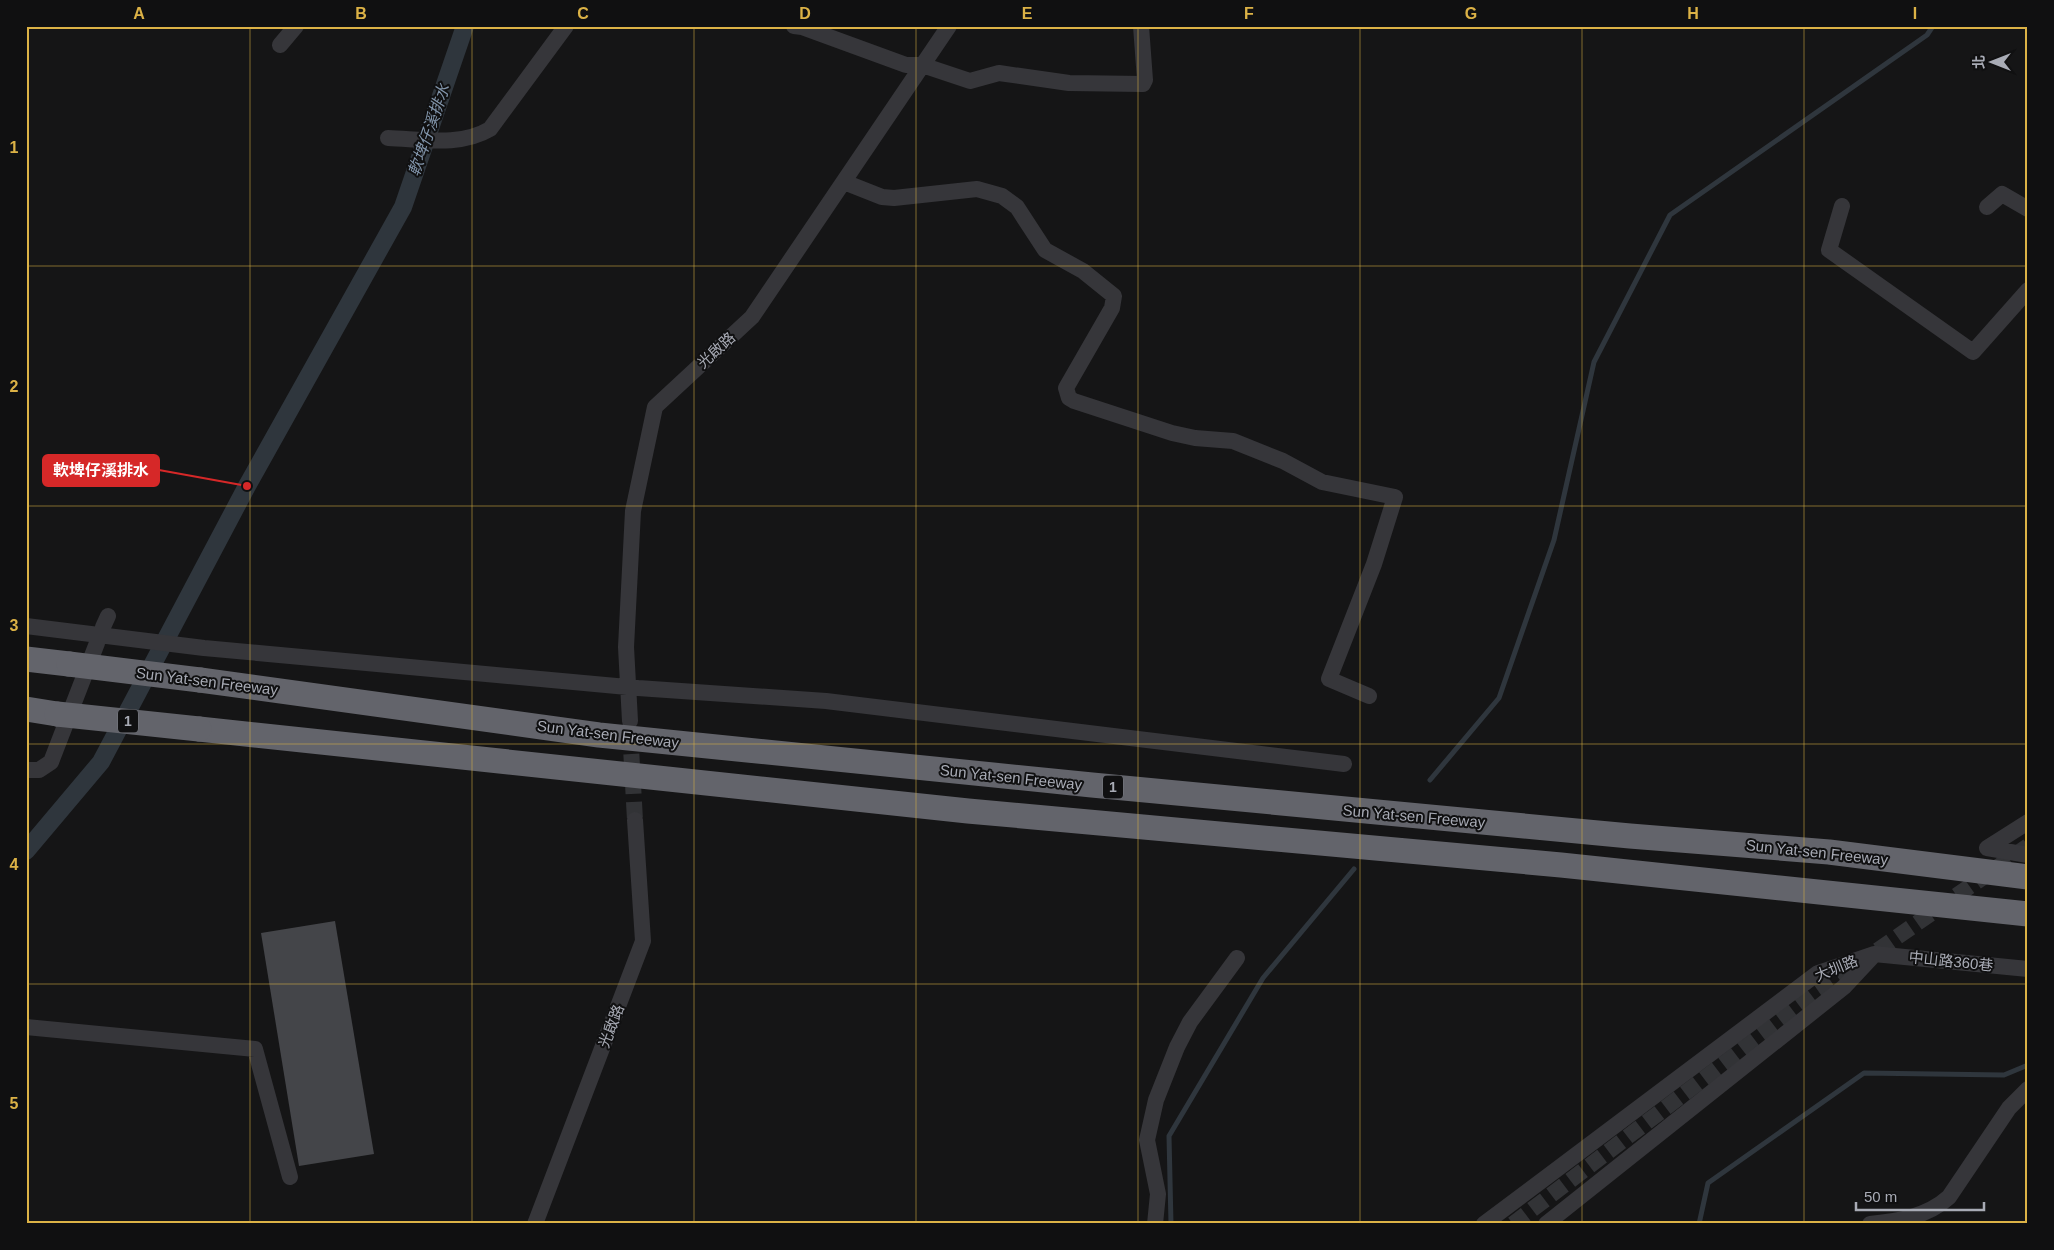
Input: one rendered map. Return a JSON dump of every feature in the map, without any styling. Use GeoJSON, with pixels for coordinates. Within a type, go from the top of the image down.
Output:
{"type":"FeatureCollection","features":[{"type":"Feature","properties":{"kind":"highway","name":"Sun Yat-sen Freeway"},"geometry":{"type":"LineString","coordinates":[[26,659],[200,680],[599,734],[1102,786],[1620,835],[1829,852],[2028,877]]}},
{"type":"Feature","properties":{"kind":"highway","name":"1"},"geometry":{"type":"LineString","coordinates":[[26,709],[56,714],[968,811],[1561,865],[2028,914]]}},
{"type":"Feature","properties":{"kind":"street"},"geometry":{"type":"LineString","coordinates":[[280,45],[296,26]]}},
{"type":"Feature","properties":{"kind":"street"},"geometry":{"type":"LineString","coordinates":[[388,138],[450,140],[478,136],[490,128],[566,26]]}},
{"type":"Feature","properties":{"kind":"street"},"geometry":{"type":"LineString","coordinates":[[794,26],[802,27],[906,65],[922,66],[970,81],[999,73],[1069,83],[1143,84],[1145,80],[1141,26]]}},
{"type":"Feature","properties":{"kind":"street","name":"光啟路"},"geometry":{"type":"LineString","coordinates":[[630,721],[626,646],[633,511],[656,407],[752,317],[950,26]]}},
{"type":"Feature","properties":{"kind":"street"},"geometry":{"type":"LineString","coordinates":[[844,182],[882,197],[894,198],[977,189],[991,191],[1017,207],[1045,250],[1083,271],[1114,296],[1112,308],[1066,388],[1069,398],[1074,401],[1172,433],[1195,438],[1233,441],[1283,461],[1322,482],[1395,497],[1374,564],[1329,679],[1369,696]]}},
{"type":"Feature","properties":{"kind":"street"},"geometry":{"type":"LineString","coordinates":[[1987,207],[2002,194],[2028,209]]}},
{"type":"Feature","properties":{"kind":"street"},"geometry":{"type":"LineString","coordinates":[[1842,206],[1829,250],[1974,352],[2028,290]]}},
{"type":"Feature","properties":{"kind":"street"},"geometry":{"type":"LineString","coordinates":[[26,626],[131,637],[204,648],[628,686],[826,700],[1344,764]]}},
{"type":"Feature","properties":{"kind":"street"},"geometry":{"type":"LineString","coordinates":[[26,770],[39,770],[51,762],[97,643]]}},
{"type":"Feature","properties":{"kind":"street","name":"光啟路"},"geometry":{"type":"LineString","coordinates":[[535,1224],[643,942],[634,820]]}},
{"type":"Feature","properties":{"kind":"street"},"geometry":{"type":"LineString","coordinates":[[2028,822],[1987,848],[2028,855]]}},
{"type":"Feature","properties":{"kind":"street","name":"中山路360巷"},"geometry":{"type":"LineString","coordinates":[[1874,954],[2028,969]]}},
{"type":"Feature","properties":{"kind":"street","name":"大圳路"},"geometry":{"type":"LineString","coordinates":[[1484,1224],[1818,973],[1874,954]]}},
{"type":"Feature","properties":{"kind":"street","name":"大圳路"},"geometry":{"type":"LineString","coordinates":[[1546,1224],[1844,987],[1874,954]]}},
{"type":"Feature","properties":{"kind":"street"},"geometry":{"type":"LineString","coordinates":[[1154,1224],[1158,1194],[1147,1140],[1156,1100],[1173,1056],[1190,1022],[1237,958]]}},
{"type":"Feature","properties":{"kind":"street"},"geometry":{"type":"LineString","coordinates":[[26,1027],[255,1050],[290,1178]]}},
{"type":"Feature","properties":{"kind":"street"},"geometry":{"type":"LineString","coordinates":[[1870,1224],[1915,1217],[1942,1204],[1949,1197],[2009,1108],[2028,1089]]}},
{"type":"Feature","properties":{"kind":"building"},"geometry":{"type":"Polygon","coordinates":[[[335,921],[374,1154],[299,1166],[261,933],[335,921]]]}},
{"type":"Feature","properties":{"kind":"waterway","name":"軟埤仔溪排水"},"geometry":{"type":"LineString","coordinates":[[26,851],[101,762],[247,486],[403,207],[465,26]]}},
{"type":"Feature","properties":{"kind":"waterway"},"geometry":{"type":"LineString","coordinates":[[1430,780],[1499,698],[1554,540],[1594,362],[1670,215],[1927,35],[1933,26]]}},
{"type":"Feature","properties":{"kind":"waterway"},"geometry":{"type":"LineString","coordinates":[[1171,1224],[1169,1136],[1263,978],[1354,869]]}},
{"type":"Feature","properties":{"kind":"waterway"},"geometry":{"type":"LineString","coordinates":[[1699,1224],[1708,1183],[1864,1073],[2004,1075],[2028,1065]]}},
{"type":"Feature","properties":{"kind":"tunnel"},"geometry":{"type":"LineString","coordinates":[[630,730],[635,820]]}},
{"type":"Feature","properties":{"kind":"tunnel"},"geometry":{"type":"LineString","coordinates":[[1513,1224],[1815,994],[2028,846]]}},
{"type":"Feature","properties":{"kind":"place","name":"軟埤仔溪排水"},"geometry":{"type":"Point","coordinates":[247,486]}}]}
